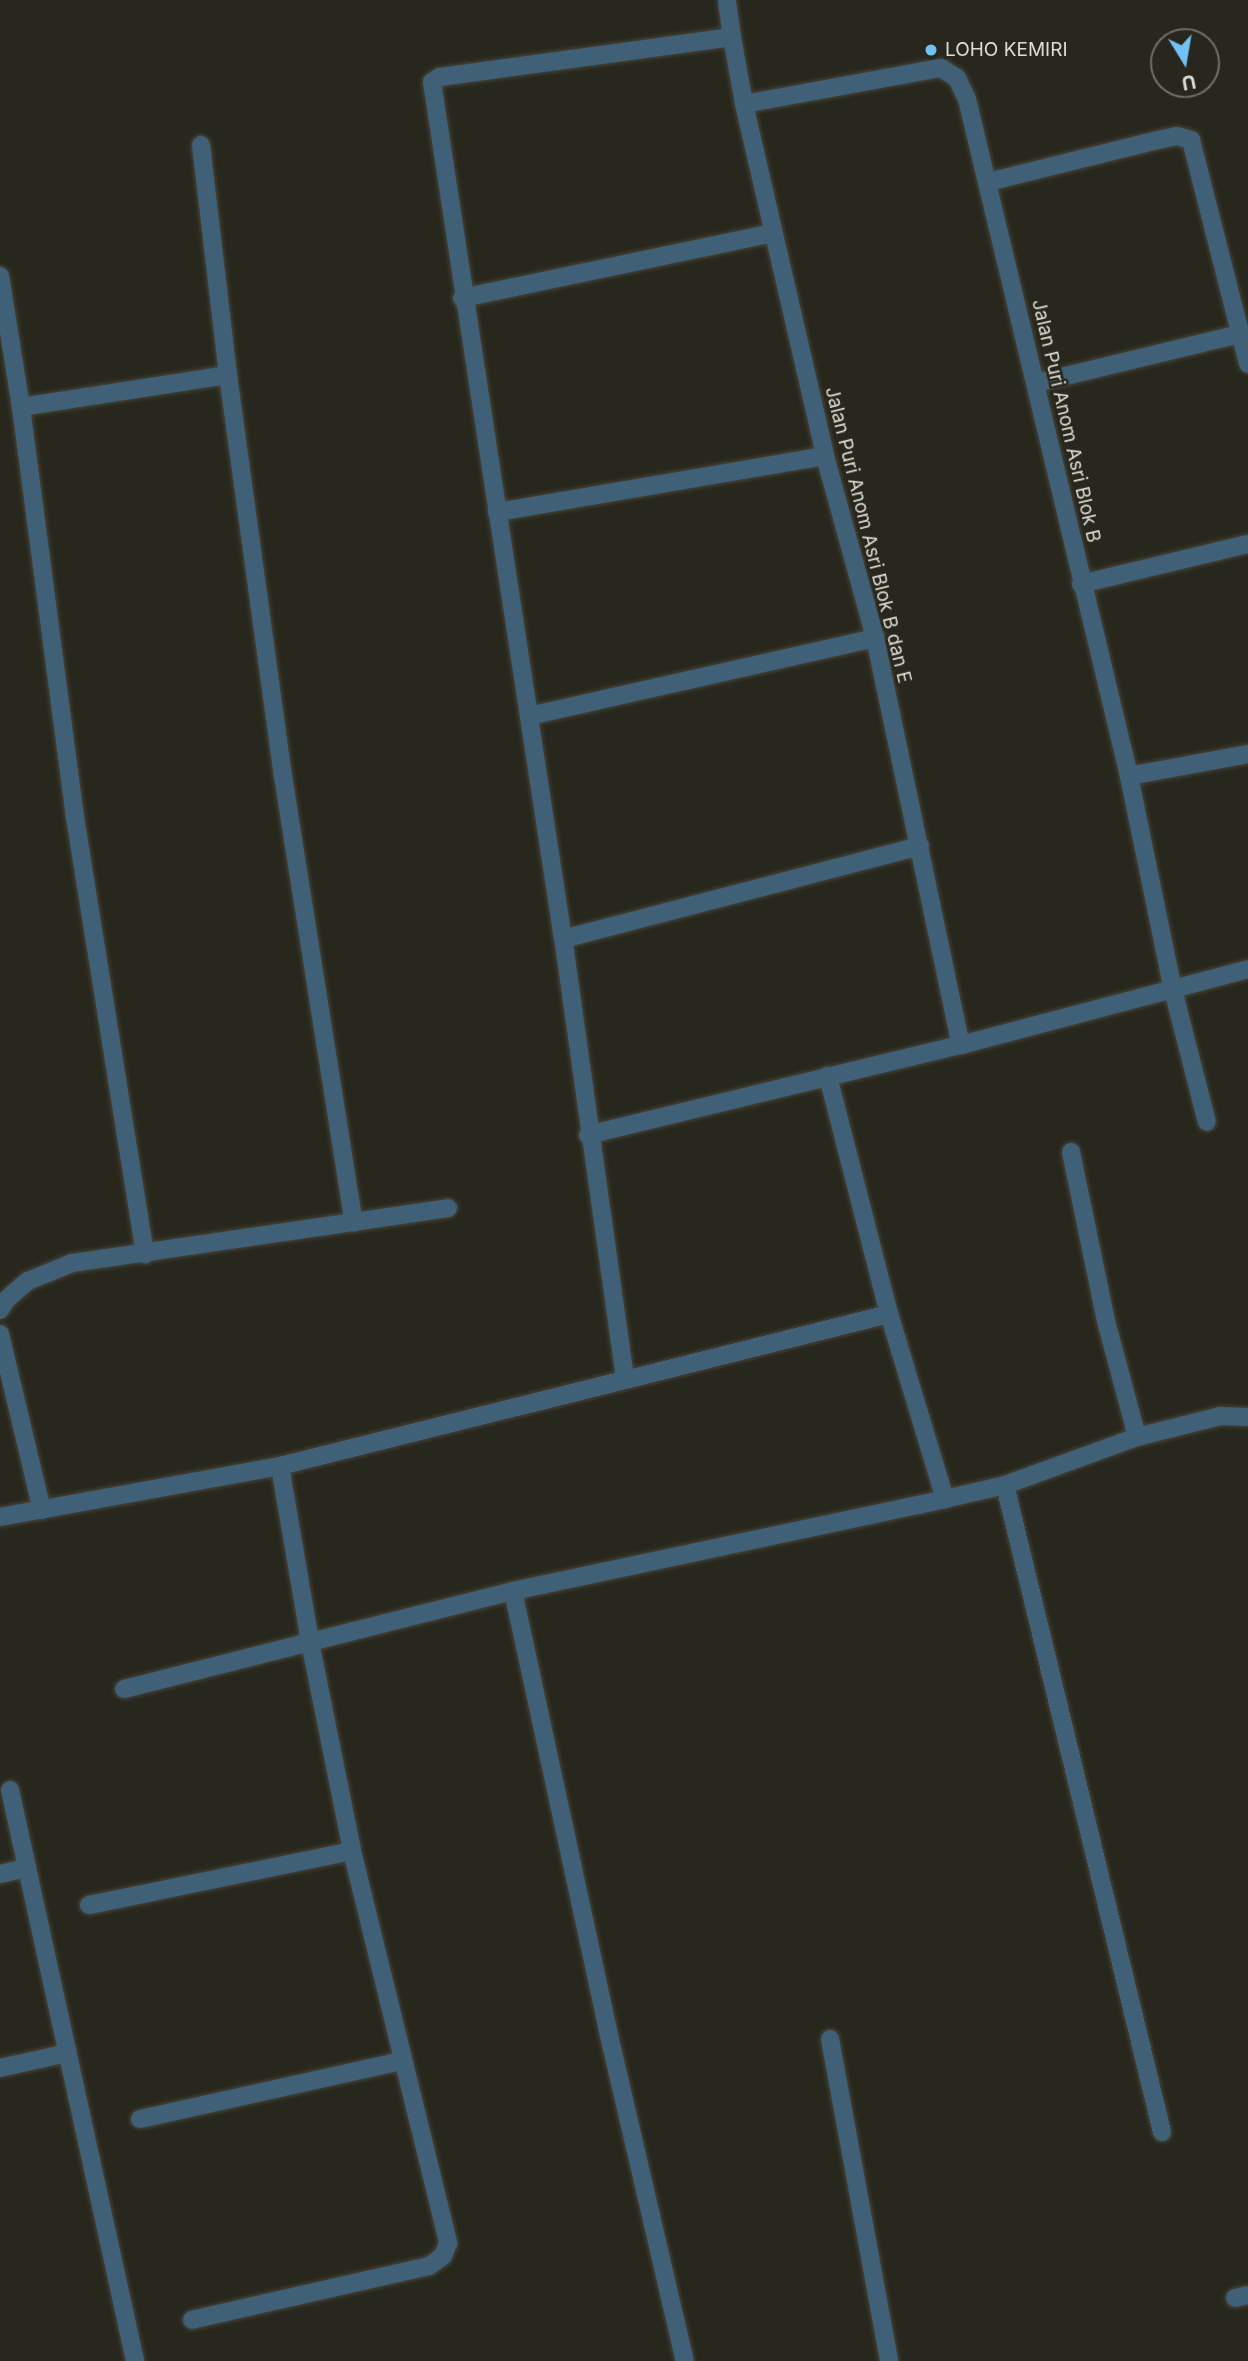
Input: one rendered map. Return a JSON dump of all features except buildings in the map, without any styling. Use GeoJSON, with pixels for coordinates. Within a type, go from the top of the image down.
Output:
{"type":"FeatureCollection","features":[{"type":"Feature","properties":{"kind":"street","name":"Jalan Puri Anom Asri Blok B dan E"},"geometry":{"type":"LineString","coordinates":[[727,0],[744,104],[825,456],[875,638],[961,1045]]}},
{"type":"Feature","properties":{"kind":"street"},"geometry":{"type":"LineString","coordinates":[[625,1378],[529,716],[462,298],[432,82],[440,76],[732,37]]}},
{"type":"Feature","properties":{"kind":"street","name":"Jalan Puri Anom Asri Blok B"},"geometry":{"type":"LineString","coordinates":[[744,104],[941,68],[957,78],[967,99],[1129,776],[1172,990],[1207,1122]]}},
{"type":"Feature","properties":{"kind":"street"},"geometry":{"type":"LineString","coordinates":[[988,182],[1177,136],[1191,140],[1248,364]]}},
{"type":"Feature","properties":{"kind":"street"},"geometry":{"type":"LineString","coordinates":[[201,145],[228,375],[283,776],[354,1222]]}},
{"type":"Feature","properties":{"kind":"street"},"geometry":{"type":"LineString","coordinates":[[462,298],[773,233]]}},
{"type":"Feature","properties":{"kind":"street"},"geometry":{"type":"LineString","coordinates":[[0,276],[21,407],[75,817],[145,1254]]}},
{"type":"Feature","properties":{"kind":"street"},"geometry":{"type":"LineString","coordinates":[[1037,383],[1240,334]]}},
{"type":"Feature","properties":{"kind":"street"},"geometry":{"type":"LineString","coordinates":[[21,407],[228,375]]}},
{"type":"Feature","properties":{"kind":"street"},"geometry":{"type":"LineString","coordinates":[[497,512],[825,456]]}},
{"type":"Feature","properties":{"kind":"street"},"geometry":{"type":"LineString","coordinates":[[1081,584],[1248,544]]}},
{"type":"Feature","properties":{"kind":"street"},"geometry":{"type":"LineString","coordinates":[[529,716],[875,638]]}},
{"type":"Feature","properties":{"kind":"street"},"geometry":{"type":"LineString","coordinates":[[1129,776],[1248,754]]}},
{"type":"Feature","properties":{"kind":"street"},"geometry":{"type":"LineString","coordinates":[[562,939],[920,846]]}},
{"type":"Feature","properties":{"kind":"street"},"geometry":{"type":"LineString","coordinates":[[589,1135],[961,1045],[1248,969]]}},
{"type":"Feature","properties":{"kind":"street"},"geometry":{"type":"LineString","coordinates":[[828,1076],[888,1314],[946,1499]]}},
{"type":"Feature","properties":{"kind":"street"},"geometry":{"type":"LineString","coordinates":[[1072,1152],[1106,1321],[1137,1437]]}},
{"type":"Feature","properties":{"kind":"street"},"geometry":{"type":"LineString","coordinates":[[0,1310],[7,1298],[28,1281],[72,1263],[448,1208]]}},
{"type":"Feature","properties":{"kind":"street"},"geometry":{"type":"LineString","coordinates":[[0,1517],[280,1466],[888,1314]]}},
{"type":"Feature","properties":{"kind":"street"},"geometry":{"type":"LineString","coordinates":[[0,1334],[42,1510]]}},
{"type":"Feature","properties":{"kind":"street"},"geometry":{"type":"LineString","coordinates":[[124,1689],[513,1591],[1005,1485],[1137,1437],[1220,1416],[1248,1417]]}},
{"type":"Feature","properties":{"kind":"street"},"geometry":{"type":"LineString","coordinates":[[192,2320],[429,2266],[443,2256],[448,2243],[352,1851],[310,1642],[280,1466]]}},
{"type":"Feature","properties":{"kind":"street"},"geometry":{"type":"LineString","coordinates":[[1005,1485],[1162,2132]]}},
{"type":"Feature","properties":{"kind":"street"},"geometry":{"type":"LineString","coordinates":[[513,1591],[608,2031],[685,2361]]}},
{"type":"Feature","properties":{"kind":"street"},"geometry":{"type":"LineString","coordinates":[[10,1790],[135,2361]]}},
{"type":"Feature","properties":{"kind":"street"},"geometry":{"type":"LineString","coordinates":[[89,1905],[352,1851]]}},
{"type":"Feature","properties":{"kind":"street"},"geometry":{"type":"LineString","coordinates":[[0,1874],[27,1868]]}},
{"type":"Feature","properties":{"kind":"street"},"geometry":{"type":"LineString","coordinates":[[830,2039],[890,2361]]}},
{"type":"Feature","properties":{"kind":"street"},"geometry":{"type":"LineString","coordinates":[[0,2068],[67,2053]]}},
{"type":"Feature","properties":{"kind":"street"},"geometry":{"type":"LineString","coordinates":[[140,2119],[402,2061]]}},
{"type":"Feature","properties":{"kind":"place","name":"LOHO KEMIRI"},"geometry":{"type":"Point","coordinates":[931,50]}}]}
